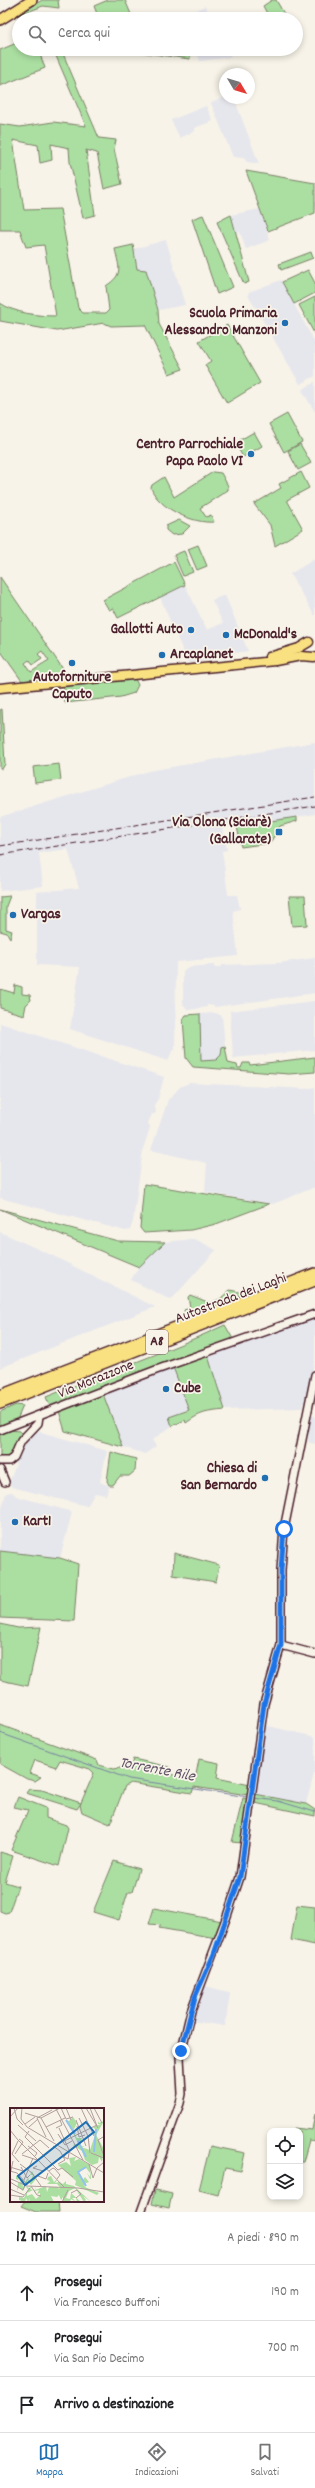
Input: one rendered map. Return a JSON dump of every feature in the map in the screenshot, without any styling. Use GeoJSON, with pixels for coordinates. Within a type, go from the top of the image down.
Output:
{"type":"FeatureCollection","features":[{"type":"Feature","properties":{"kind":"highway"},"geometry":{"type":"LineString","coordinates":[[0,13],[21,0]]}},
{"type":"Feature","properties":{"kind":"highway"},"geometry":{"type":"LineString","coordinates":[[13,12],[32,0]]}},
{"type":"Feature","properties":{"kind":"highway"},"geometry":{"type":"LineString","coordinates":[[0,20],[12,12]]}},
{"type":"Feature","properties":{"kind":"highway","name":"Autostrada dei Laghi"},"geometry":{"type":"LineString","coordinates":[[0,1395],[315,1273]]}},
{"type":"Feature","properties":{"kind":"highway","name":"Autostrada dei Laghi"},"geometry":{"type":"LineString","coordinates":[[0,1404],[315,1281]]}},
{"type":"Feature","properties":{"kind":"main road"},"geometry":{"type":"LineString","coordinates":[[312,640],[308,651],[315,657]]}},
{"type":"Feature","properties":{"kind":"main road"},"geometry":{"type":"LineString","coordinates":[[0,687],[257,659],[290,652],[312,640]]}},
{"type":"Feature","properties":{"kind":"main road"},"geometry":{"type":"LineString","coordinates":[[0,687],[275,661],[304,656],[315,657]]}},
{"type":"Feature","properties":{"kind":"street","name":"Via Morazzone"},"geometry":{"type":"LineString","coordinates":[[0,1430],[15,1426],[156,1370],[315,1314]]}},
{"type":"Feature","properties":{"kind":"street"},"geometry":{"type":"LineString","coordinates":[[141,2212],[182,2094],[181,2051],[193,2004],[238,1887],[264,1704],[281,1645],[282,1544],[288,1503],[315,1375]]}},
{"type":"Feature","properties":{"kind":"street"},"geometry":{"type":"LineString","coordinates":[[0,1461],[9,1460],[14,1457],[21,1442],[38,1423],[39,1416]]}},
{"type":"Feature","properties":{"kind":"street"},"geometry":{"type":"LineString","coordinates":[[15,1426],[21,1432],[21,1442]]}},
{"type":"Feature","properties":{"kind":"street"},"geometry":{"type":"LineString","coordinates":[[0,1470],[5,1482]]}},
{"type":"Feature","properties":{"kind":"street"},"geometry":{"type":"LineString","coordinates":[[281,1645],[315,1654]]}},
{"type":"Feature","properties":{"kind":"shaded area"},"geometry":{"type":"Polygon","coordinates":[[[205,6],[208,12],[192,12],[205,6]]]}},
{"type":"Feature","properties":{"kind":"shaded area"},"geometry":{"type":"Polygon","coordinates":[[[198,56],[231,57],[200,61],[198,56]]]}},
{"type":"Feature","properties":{"kind":"shaded area"},"geometry":{"type":"Polygon","coordinates":[[[219,100],[219,104],[236,104],[259,164],[247,162],[244,158],[233,157],[211,103],[219,100]]]}},
{"type":"Feature","properties":{"kind":"shaded area"},"geometry":{"type":"Polygon","coordinates":[[[206,106],[213,121],[194,128],[195,131],[180,138],[171,120],[206,106]]]}},
{"type":"Feature","properties":{"kind":"shaded area"},"geometry":{"type":"Polygon","coordinates":[[[260,209],[270,240],[246,249],[240,232],[236,233],[231,215],[260,209]]]}},
{"type":"Feature","properties":{"kind":"shaded area"},"geometry":{"type":"Polygon","coordinates":[[[166,240],[185,305],[158,310],[146,270],[137,269],[134,249],[166,240]]]}},
{"type":"Feature","properties":{"kind":"shaded area","name":"Scuola Primaria Alessandro Manzoni"},"geometry":{"type":"Polygon","coordinates":[[[281,280],[315,343],[315,376],[300,384],[248,295],[249,292],[281,280]]]}},
{"type":"Feature","properties":{"kind":"shaded area"},"geometry":{"type":"Polygon","coordinates":[[[315,382],[315,412],[302,390],[315,382]]]}},
{"type":"Feature","properties":{"kind":"shaded area"},"geometry":{"type":"Polygon","coordinates":[[[315,559],[315,616],[290,574],[315,559]]]}},
{"type":"Feature","properties":{"kind":"shaded area"},"geometry":{"type":"Polygon","coordinates":[[[185,585],[207,630],[223,623],[212,600],[225,595],[248,651],[227,654],[224,652],[225,657],[219,659],[188,663],[160,597],[185,585]]]}},
{"type":"Feature","properties":{"kind":"shaded area"},"geometry":{"type":"Polygon","coordinates":[[[315,742],[315,814],[222,828],[227,850],[222,851],[228,895],[237,895],[240,909],[233,911],[238,956],[176,962],[175,1050],[172,1051],[168,1061],[70,1029],[80,967],[37,965],[37,892],[79,888],[68,849],[39,853],[43,886],[0,891],[0,817],[149,771],[315,742]]]}},
{"type":"Feature","properties":{"kind":"shaded area"},"geometry":{"type":"Polygon","coordinates":[[[315,958],[315,993],[214,1007],[214,1005],[207,1005],[207,1007],[188,1010],[183,1004],[183,971],[188,967],[214,965],[214,967],[222,967],[222,965],[279,963],[315,958]]]}},
{"type":"Feature","properties":{"kind":"shaded area"},"geometry":{"type":"Polygon","coordinates":[[[315,1001],[315,1050],[233,1058],[230,1011],[315,1001]]]}},
{"type":"Feature","properties":{"kind":"shaded area"},"geometry":{"type":"Polygon","coordinates":[[[216,1013],[222,1016],[225,1046],[222,1047],[221,1055],[216,1060],[201,1061],[200,1014],[216,1013]]]}},
{"type":"Feature","properties":{"kind":"shaded area"},"geometry":{"type":"Polygon","coordinates":[[[0,1023],[164,1077],[158,1099],[154,1105],[156,1110],[155,1114],[152,1114],[148,1123],[150,1127],[143,1149],[133,1221],[130,1230],[126,1231],[0,1198],[0,1023]]]}},
{"type":"Feature","properties":{"kind":"shaded area"},"geometry":{"type":"Polygon","coordinates":[[[189,1083],[306,1089],[315,1087],[315,1187],[273,1204],[205,1192],[207,1163],[151,1150],[168,1100],[180,1087],[189,1083]]]}},
{"type":"Feature","properties":{"kind":"shaded area"},"geometry":{"type":"Polygon","coordinates":[[[0,1232],[53,1256],[155,1307],[0,1368],[0,1232]]]}},
{"type":"Feature","properties":{"kind":"shaded area"},"geometry":{"type":"Polygon","coordinates":[[[195,1239],[216,1250],[171,1300],[131,1280],[139,1267],[165,1242],[195,1239]]]}},
{"type":"Feature","properties":{"kind":"shaded area"},"geometry":{"type":"Polygon","coordinates":[[[315,1317],[315,1358],[306,1403],[303,1403],[302,1408],[225,1410],[208,1356],[315,1317]]]}},
{"type":"Feature","properties":{"kind":"shaded area"},"geometry":{"type":"Polygon","coordinates":[[[173,1367],[189,1410],[169,1417],[172,1426],[152,1440],[156,1446],[145,1454],[123,1447],[103,1394],[173,1367]]]}},
{"type":"Feature","properties":{"kind":"shaded area"},"geometry":{"type":"Polygon","coordinates":[[[310,1415],[315,1416],[315,1444],[308,1442],[309,1436],[306,1435],[310,1415]]]}},
{"type":"Feature","properties":{"kind":"shaded area"},"geometry":{"type":"Polygon","coordinates":[[[37,1431],[107,1451],[100,1482],[109,1486],[106,1495],[95,1493],[87,1506],[12,1487],[9,1483],[23,1446],[31,1433],[37,1431]]]}},
{"type":"Feature","properties":{"kind":"shaded area"},"geometry":{"type":"Polygon","coordinates":[[[12,1492],[16,1496],[72,1512],[60,1558],[0,1551],[0,1516],[6,1493],[12,1492]]]}},
{"type":"Feature","properties":{"kind":"shaded area"},"geometry":{"type":"Polygon","coordinates":[[[264,1725],[315,1737],[315,1769],[306,1804],[255,1794],[264,1725]]]}},
{"type":"Feature","properties":{"kind":"shaded area"},"geometry":{"type":"Polygon","coordinates":[[[205,1986],[228,1992],[230,1994],[225,2026],[191,2021],[205,1986]]]}},
{"type":"Feature","properties":{"kind":"green space"},"geometry":{"type":"Polygon","coordinates":[[[42,0],[58,0],[59,8],[43,6],[27,12],[23,12],[42,0]]]}},
{"type":"Feature","properties":{"kind":"green space"},"geometry":{"type":"Polygon","coordinates":[[[108,0],[125,0],[130,12],[96,12],[94,6],[108,0]]]}},
{"type":"Feature","properties":{"kind":"green space"},"geometry":{"type":"Polygon","coordinates":[[[272,0],[276,0],[283,12],[266,12],[263,6],[272,0]]]}},
{"type":"Feature","properties":{"kind":"green space"},"geometry":{"type":"Polygon","coordinates":[[[12,45],[12,56],[41,56],[45,68],[0,86],[0,50],[12,45]]]}},
{"type":"Feature","properties":{"kind":"green space"},"geometry":{"type":"Polygon","coordinates":[[[56,56],[64,56],[99,138],[116,140],[114,149],[122,184],[104,189],[97,153],[86,150],[95,215],[83,218],[70,162],[69,148],[51,144],[52,160],[40,163],[38,145],[13,140],[24,210],[60,209],[78,308],[83,313],[106,313],[109,310],[106,286],[116,278],[119,270],[115,249],[133,245],[137,269],[146,270],[158,310],[159,324],[183,369],[169,374],[145,325],[111,326],[104,323],[57,331],[0,321],[0,303],[12,309],[26,313],[56,316],[44,245],[26,247],[20,230],[0,230],[0,124],[20,127],[53,122],[86,126],[56,56]]]}},
{"type":"Feature","properties":{"kind":"green space"},"geometry":{"type":"Polygon","coordinates":[[[168,56],[190,56],[190,59],[168,56]]]}},
{"type":"Feature","properties":{"kind":"green space"},"geometry":{"type":"Polygon","coordinates":[[[246,171],[315,183],[315,213],[268,231],[246,171]]]}},
{"type":"Feature","properties":{"kind":"green space"},"geometry":{"type":"Polygon","coordinates":[[[203,215],[233,287],[217,294],[192,219],[203,215]]]}},
{"type":"Feature","properties":{"kind":"green space"},"geometry":{"type":"Polygon","coordinates":[[[231,215],[249,282],[244,284],[217,222],[231,215]]]}},
{"type":"Feature","properties":{"kind":"green space"},"geometry":{"type":"Polygon","coordinates":[[[311,252],[313,258],[281,270],[279,264],[311,252]]]}},
{"type":"Feature","properties":{"kind":"green space"},"geometry":{"type":"Polygon","coordinates":[[[308,270],[315,283],[315,293],[294,304],[282,282],[308,270]]]}},
{"type":"Feature","properties":{"kind":"green space"},"geometry":{"type":"Polygon","coordinates":[[[315,297],[315,335],[299,305],[315,297]]]}},
{"type":"Feature","properties":{"kind":"green space"},"geometry":{"type":"Polygon","coordinates":[[[227,325],[260,383],[227,403],[205,365],[211,361],[199,341],[227,325]]]}},
{"type":"Feature","properties":{"kind":"green space"},"geometry":{"type":"Polygon","coordinates":[[[287,414],[302,442],[284,452],[269,424],[287,414]]]}},
{"type":"Feature","properties":{"kind":"green space"},"geometry":{"type":"Polygon","coordinates":[[[254,432],[262,446],[243,457],[235,443],[254,432]]]}},
{"type":"Feature","properties":{"kind":"green space"},"geometry":{"type":"Polygon","coordinates":[[[300,444],[311,463],[298,470],[288,451],[300,444]]]}},
{"type":"Feature","properties":{"kind":"green space"},"geometry":{"type":"Polygon","coordinates":[[[213,472],[221,473],[228,486],[228,490],[200,508],[206,517],[211,515],[214,522],[187,518],[178,514],[161,502],[155,496],[151,488],[152,485],[164,477],[174,497],[213,472]]]}},
{"type":"Feature","properties":{"kind":"green space"},"geometry":{"type":"Polygon","coordinates":[[[301,472],[309,488],[287,500],[303,529],[275,546],[270,525],[254,504],[281,488],[279,484],[301,472]]]}},
{"type":"Feature","properties":{"kind":"green space"},"geometry":{"type":"Polygon","coordinates":[[[179,520],[190,526],[182,534],[172,535],[166,530],[166,526],[179,520]]]}},
{"type":"Feature","properties":{"kind":"green space"},"geometry":{"type":"Polygon","coordinates":[[[198,545],[207,566],[197,570],[188,549],[198,545]]]}},
{"type":"Feature","properties":{"kind":"green space"},"geometry":{"type":"Polygon","coordinates":[[[184,551],[193,572],[183,576],[174,555],[184,551]]]}},
{"type":"Feature","properties":{"kind":"green space"},"geometry":{"type":"Polygon","coordinates":[[[174,562],[185,585],[118,618],[113,608],[109,610],[103,600],[174,562]]]}},
{"type":"Feature","properties":{"kind":"green space"},"geometry":{"type":"Polygon","coordinates":[[[0,577],[65,672],[66,676],[22,681],[0,650],[0,577]],[[42,651],[38,654],[42,659],[33,665],[29,660],[25,663],[31,672],[49,661],[42,651]]]}},
{"type":"Feature","properties":{"kind":"green space"},"geometry":{"type":"Polygon","coordinates":[[[135,679],[138,685],[134,693],[121,697],[65,703],[64,695],[67,691],[63,689],[66,686],[135,679]]]}},
{"type":"Feature","properties":{"kind":"green space"},"geometry":{"type":"Polygon","coordinates":[[[2,709],[5,764],[2,769],[0,768],[0,710],[2,709]]]}},
{"type":"Feature","properties":{"kind":"green space"},"geometry":{"type":"Polygon","coordinates":[[[59,764],[61,780],[35,783],[33,767],[59,764]]]}},
{"type":"Feature","properties":{"kind":"green space"},"geometry":{"type":"Polygon","coordinates":[[[297,817],[297,821],[280,826],[270,843],[241,847],[237,826],[297,817]]]}},
{"type":"Feature","properties":{"kind":"green space"},"geometry":{"type":"Polygon","coordinates":[[[10,896],[6,906],[6,929],[12,931],[10,938],[7,933],[0,931],[0,897],[10,896]]]}},
{"type":"Feature","properties":{"kind":"green space"},"geometry":{"type":"Polygon","coordinates":[[[289,896],[305,896],[307,925],[292,926],[289,896]]]}},
{"type":"Feature","properties":{"kind":"green space"},"geometry":{"type":"Polygon","coordinates":[[[15,985],[22,987],[22,994],[30,995],[31,1000],[26,1005],[24,1015],[0,1008],[0,989],[14,993],[15,985]]]}},
{"type":"Feature","properties":{"kind":"green space"},"geometry":{"type":"Polygon","coordinates":[[[200,1014],[201,1061],[216,1060],[221,1055],[222,1047],[225,1046],[228,1063],[237,1065],[238,1068],[241,1068],[243,1063],[249,1063],[250,1065],[315,1057],[315,1072],[289,1074],[193,1067],[186,1058],[183,1019],[186,1015],[200,1014]]]}},
{"type":"Feature","properties":{"kind":"green space"},"geometry":{"type":"Polygon","coordinates":[[[144,1184],[269,1204],[216,1224],[191,1230],[144,1233],[140,1228],[144,1184]]]}},
{"type":"Feature","properties":{"kind":"green space"},"geometry":{"type":"Polygon","coordinates":[[[0,1209],[118,1241],[165,1242],[139,1267],[0,1209]]]}},
{"type":"Feature","properties":{"kind":"green space"},"geometry":{"type":"Polygon","coordinates":[[[230,1290],[244,1293],[201,1312],[185,1314],[184,1310],[190,1308],[188,1297],[190,1295],[210,1303],[220,1299],[230,1290]]]}},
{"type":"Feature","properties":{"kind":"green space"},"geometry":{"type":"Polygon","coordinates":[[[225,1325],[233,1339],[51,1409],[46,1397],[225,1325]]]}},
{"type":"Feature","properties":{"kind":"green space"},"geometry":{"type":"Polygon","coordinates":[[[208,1356],[225,1410],[204,1413],[186,1423],[185,1420],[172,1426],[169,1417],[189,1410],[173,1367],[208,1356]]]}},
{"type":"Feature","properties":{"kind":"green space"},"geometry":{"type":"Polygon","coordinates":[[[103,1394],[123,1447],[65,1431],[59,1411],[103,1394]]]}},
{"type":"Feature","properties":{"kind":"green space"},"geometry":{"type":"Polygon","coordinates":[[[16,1405],[23,1406],[16,1422],[0,1427],[0,1412],[16,1405]]]}},
{"type":"Feature","properties":{"kind":"green space"},"geometry":{"type":"Polygon","coordinates":[[[10,1430],[20,1431],[21,1436],[19,1446],[13,1454],[5,1458],[0,1457],[0,1433],[10,1430]]]}},
{"type":"Feature","properties":{"kind":"green space"},"geometry":{"type":"Polygon","coordinates":[[[111,1452],[136,1459],[135,1471],[129,1476],[120,1476],[113,1485],[109,1485],[107,1481],[111,1452]]]}},
{"type":"Feature","properties":{"kind":"green space"},"geometry":{"type":"Polygon","coordinates":[[[0,1551],[60,1558],[78,1564],[74,1621],[0,1618],[0,1551]]]}},
{"type":"Feature","properties":{"kind":"green space"},"geometry":{"type":"Polygon","coordinates":[[[174,1553],[219,1565],[216,1582],[173,1575],[174,1553]]]}},
{"type":"Feature","properties":{"kind":"green space"},"geometry":{"type":"Polygon","coordinates":[[[0,1624],[18,1628],[41,1627],[28,1686],[0,1680],[0,1624]]]}},
{"type":"Feature","properties":{"kind":"green space"},"geometry":{"type":"Polygon","coordinates":[[[0,1725],[97,1760],[99,1765],[114,1769],[131,1766],[133,1759],[170,1767],[169,1774],[195,1780],[199,1759],[219,1763],[217,1778],[250,1785],[248,1795],[194,1787],[192,1793],[130,1783],[125,1786],[110,1824],[82,1812],[80,1805],[94,1773],[90,1769],[60,1760],[56,1767],[35,1760],[30,1773],[41,1777],[35,1781],[27,1779],[0,1764],[0,1725]]]}},
{"type":"Feature","properties":{"kind":"green space"},"geometry":{"type":"Polygon","coordinates":[[[29,1789],[42,1790],[81,1803],[77,1809],[26,1793],[29,1789]]]}},
{"type":"Feature","properties":{"kind":"green space"},"geometry":{"type":"Polygon","coordinates":[[[255,1794],[306,1804],[315,1810],[315,1816],[255,1803],[255,1794]]]}},
{"type":"Feature","properties":{"kind":"green space"},"geometry":{"type":"Polygon","coordinates":[[[18,1797],[46,1808],[46,1818],[66,1825],[68,1828],[59,1866],[11,1850],[28,1810],[14,1807],[18,1797]]]}},
{"type":"Feature","properties":{"kind":"green space"},"geometry":{"type":"Polygon","coordinates":[[[243,1798],[248,1799],[241,1843],[232,1842],[243,1798]]]}},
{"type":"Feature","properties":{"kind":"green space"},"geometry":{"type":"Polygon","coordinates":[[[0,1852],[13,1856],[5,1882],[18,1886],[9,1912],[5,1913],[0,1911],[0,1852]]]}},
{"type":"Feature","properties":{"kind":"green space"},"geometry":{"type":"Polygon","coordinates":[[[114,1861],[139,1869],[132,1892],[128,1892],[119,1920],[93,1912],[114,1861]]]}},
{"type":"Feature","properties":{"kind":"green space"},"geometry":{"type":"Polygon","coordinates":[[[297,1905],[315,1907],[315,1945],[291,1940],[297,1905]]]}},
{"type":"Feature","properties":{"kind":"green space"},"geometry":{"type":"Polygon","coordinates":[[[154,1908],[222,1921],[216,1938],[159,1928],[161,1925],[149,1924],[154,1908]]]}},
{"type":"Feature","properties":{"kind":"green space"},"geometry":{"type":"Polygon","coordinates":[[[315,2113],[315,2141],[309,2140],[303,2162],[303,2129],[312,2130],[315,2113]]]}},
{"type":"Feature","properties":{"kind":"green space"},"geometry":{"type":"Polygon","coordinates":[[[210,2146],[245,2153],[241,2171],[225,2168],[218,2195],[199,2190],[210,2146]]]}},
{"type":"Feature","properties":{"kind":"green space"},"geometry":{"type":"Polygon","coordinates":[[[155,2190],[172,2194],[169,2208],[152,2204],[155,2190]]]}},
{"type":"Feature","properties":{"kind":"green space"},"geometry":{"type":"Polygon","coordinates":[[[24,2202],[58,2202],[59,2212],[36,2212],[21,2206],[24,2202]]]}},
{"type":"Feature","properties":{"kind":"waterway","name":"Torrente Rile"},"geometry":{"type":"LineString","coordinates":[[0,1733],[129,1779],[248,1797]]}},
{"type":"Feature","properties":{"kind":"waterway","name":"Torrente Rile"},"geometry":{"type":"LineString","coordinates":[[253,1798],[278,1801],[315,1812]]}},
{"type":"Feature","properties":{"kind":"railway"},"geometry":{"type":"LineString","coordinates":[[0,846],[315,797]]}},
{"type":"Feature","properties":{"kind":"railway"},"geometry":{"type":"LineString","coordinates":[[0,855],[315,806]]}},
{"type":"Feature","properties":{"kind":"place","name":"Scuola Primaria Alessandro Manzoni"},"geometry":{"type":"Point","coordinates":[285,323]}},
{"type":"Feature","properties":{"kind":"place","name":"Centro Parrochiale Papa Paolo VI"},"geometry":{"type":"Point","coordinates":[251,454]}},
{"type":"Feature","properties":{"kind":"place","name":"Gallotti Auto"},"geometry":{"type":"Point","coordinates":[191,630]}},
{"type":"Feature","properties":{"kind":"place","name":"McDonald's"},"geometry":{"type":"Point","coordinates":[226,635]}},
{"type":"Feature","properties":{"kind":"place","name":"Arcaplanet"},"geometry":{"type":"Point","coordinates":[162,655]}},
{"type":"Feature","properties":{"kind":"place","name":"Autoforniture Caputo"},"geometry":{"type":"Point","coordinates":[72,663]}},
{"type":"Feature","properties":{"kind":"place","name":"Via Olona (Sciarè) (Gallarate)"},"geometry":{"type":"Point","coordinates":[279,832]}},
{"type":"Feature","properties":{"kind":"place","name":"Vargas"},"geometry":{"type":"Point","coordinates":[13,915]}},
{"type":"Feature","properties":{"kind":"place","name":"Cube"},"geometry":{"type":"Point","coordinates":[166,1389]}},
{"type":"Feature","properties":{"kind":"place","name":"Chiesa di San Bernardo"},"geometry":{"type":"Point","coordinates":[265,1478]}},
{"type":"Feature","properties":{"kind":"place","name":"Kart1"},"geometry":{"type":"Point","coordinates":[15,1522]}},
{"type":"Feature","properties":{"kind":"route"},"geometry":{"type":"LineString","coordinates":[[181,2051],[200,1982],[214,1954],[238,1887],[240,1877],[264,1704],[271,1674],[281,1645],[281,1570],[284,1529]]}}]}
